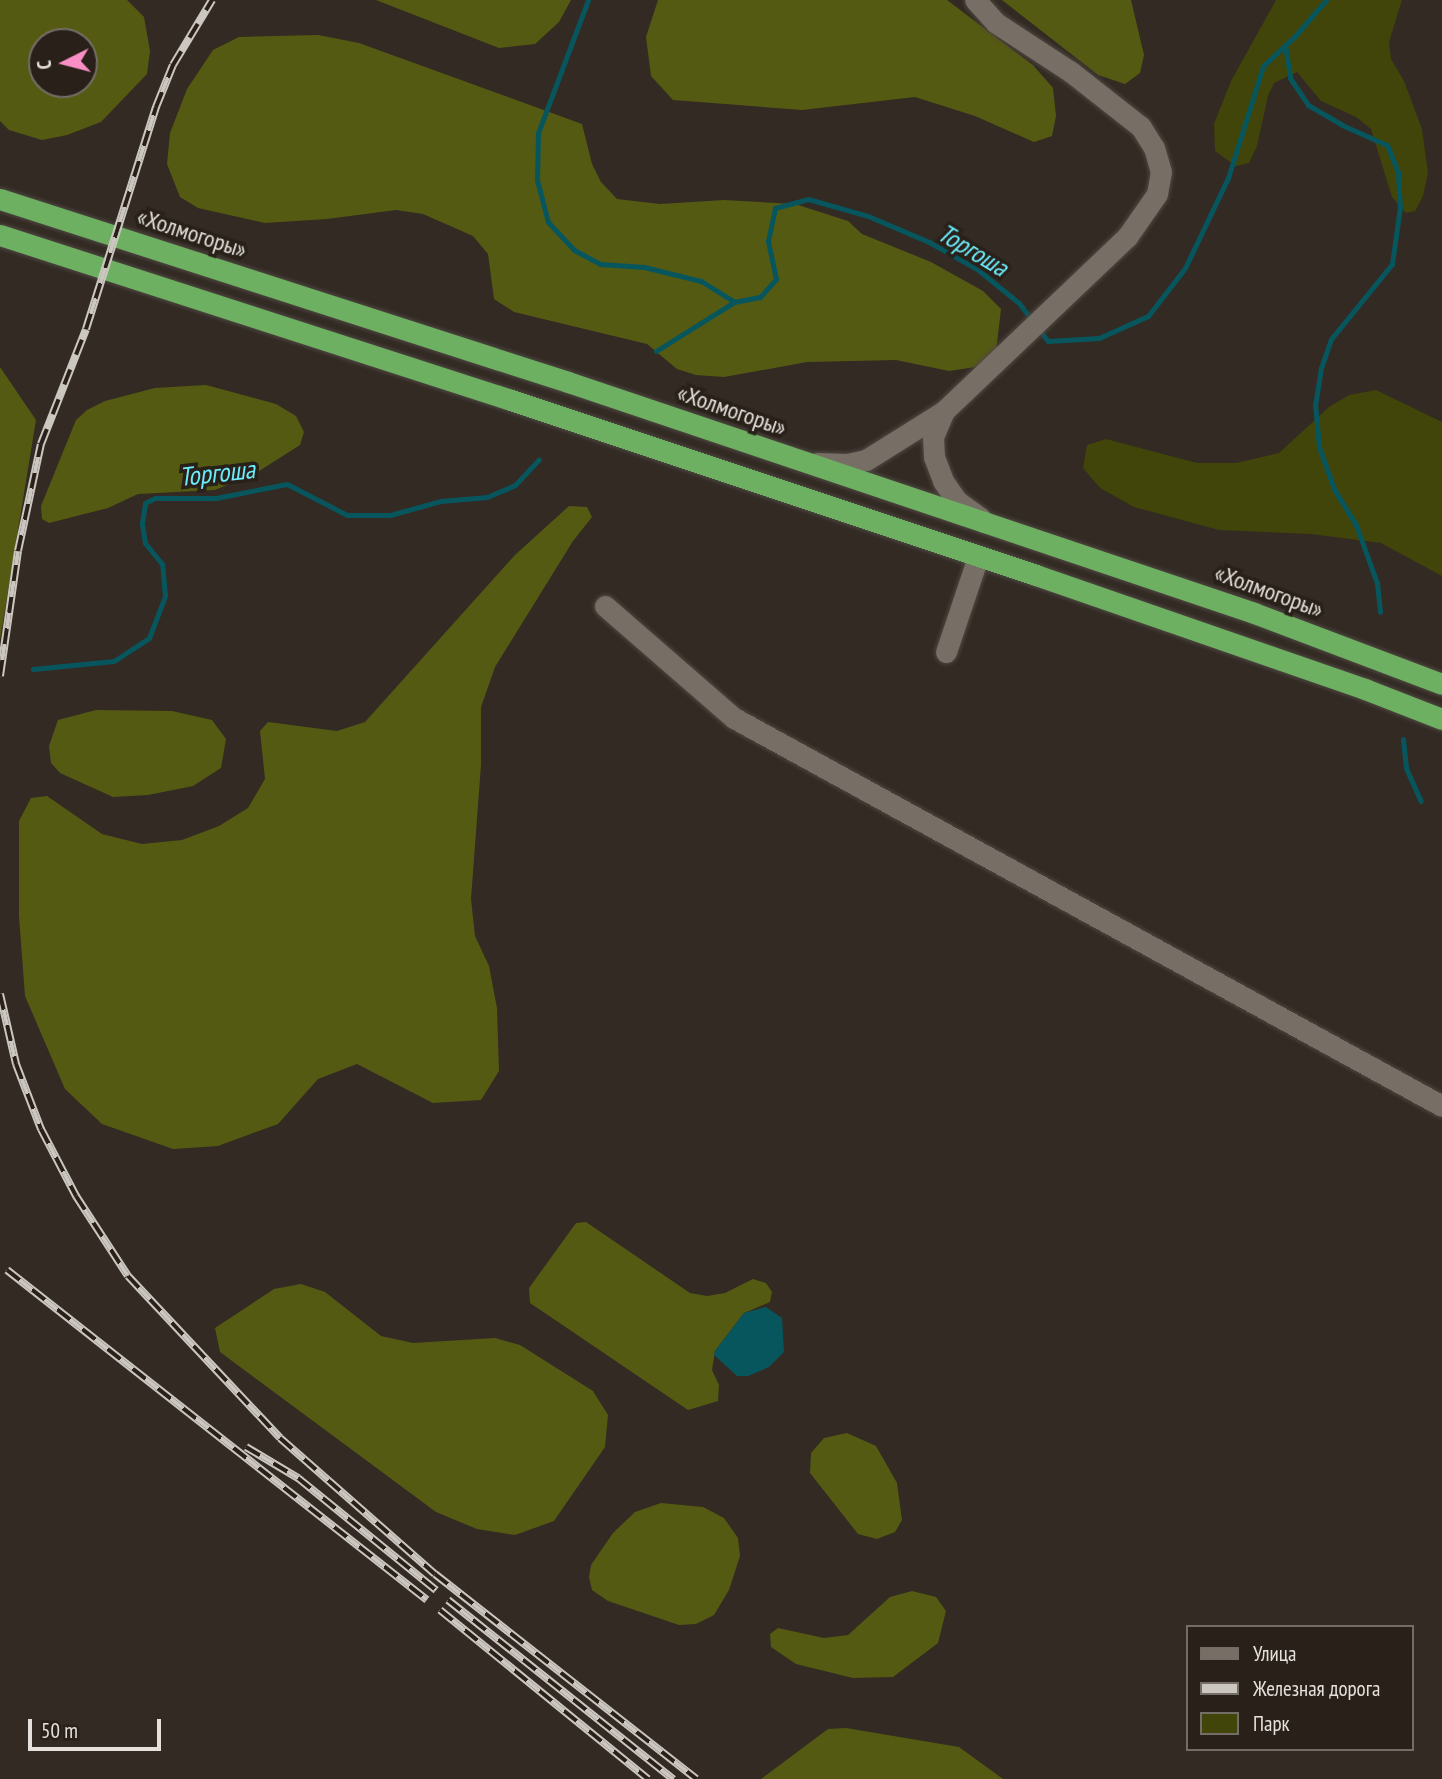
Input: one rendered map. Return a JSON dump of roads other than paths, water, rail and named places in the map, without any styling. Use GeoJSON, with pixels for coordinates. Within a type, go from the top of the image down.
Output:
{"type":"FeatureCollection","features":[{"type":"Feature","properties":{"kind":"highway","name":"«Холмогоры»"},"geometry":{"type":"LineString","coordinates":[[0,198],[1254,612],[1442,684]]}},
{"type":"Feature","properties":{"kind":"highway"},"geometry":{"type":"LineString","coordinates":[[0,235],[1035,575],[1365,689],[1442,719]]}},
{"type":"Feature","properties":{"kind":"street"},"geometry":{"type":"LineString","coordinates":[[806,463],[847,464],[866,460],[944,411],[1127,237],[1157,194],[1161,172],[1154,148],[1141,127],[1071,72],[996,23],[975,0]]}},
{"type":"Feature","properties":{"kind":"street"},"geometry":{"type":"LineString","coordinates":[[944,411],[933,437],[934,457],[943,481],[957,501],[984,522]]}},
{"type":"Feature","properties":{"kind":"street"},"geometry":{"type":"LineString","coordinates":[[946,652],[978,557]]}},
{"type":"Feature","properties":{"kind":"street"},"geometry":{"type":"LineString","coordinates":[[605,606],[734,718],[1442,1105]]}},
{"type":"Feature","properties":{"kind":"water"},"geometry":{"type":"Polygon","coordinates":[[[766,1307],[782,1318],[784,1352],[769,1367],[748,1376],[737,1376],[714,1355],[715,1351],[744,1313],[766,1307]]]}},
{"type":"Feature","properties":{"kind":"waterway"},"geometry":{"type":"LineString","coordinates":[[588,0],[538,133],[537,180],[548,222],[574,250],[600,264],[644,267],[701,281],[734,302]]}},
{"type":"Feature","properties":{"kind":"waterway","name":"Торгоша"},"geometry":{"type":"LineString","coordinates":[[1037,327],[1048,341],[1099,338],[1148,316],[1185,268],[1228,178],[1263,66],[1295,36],[1326,0]]}},
{"type":"Feature","properties":{"kind":"waterway"},"geometry":{"type":"LineString","coordinates":[[1285,45],[1290,78],[1308,105],[1342,125],[1387,145],[1398,172],[1400,207],[1392,264],[1331,339],[1321,368],[1315,404],[1319,447],[1334,489],[1356,525],[1377,583],[1380,612]]}},
{"type":"Feature","properties":{"kind":"waterway","name":"Торгоша"},"geometry":{"type":"LineString","coordinates":[[656,351],[734,302],[760,297],[776,279],[768,241],[775,208],[808,199],[868,216],[929,242],[977,269],[1019,303],[1031,319]]}},
{"type":"Feature","properties":{"kind":"waterway","name":"Торгоша"},"geometry":{"type":"LineString","coordinates":[[33,669],[114,661],[149,638],[165,596],[162,564],[145,543],[142,523],[145,503],[155,498],[216,498],[287,484],[347,515],[390,515],[441,501],[487,497],[515,485],[539,459]]}},
{"type":"Feature","properties":{"kind":"waterway"},"geometry":{"type":"LineString","coordinates":[[1403,739],[1406,768],[1421,801]]}},
{"type":"Feature","properties":{"kind":"railway"},"geometry":{"type":"LineString","coordinates":[[0,676],[18,551],[41,444],[86,329],[156,107],[173,65],[212,0]]}},
{"type":"Feature","properties":{"kind":"railway"},"geometry":{"type":"LineString","coordinates":[[0,994],[16,1064],[41,1129],[76,1196],[128,1276],[280,1438],[435,1574],[696,1779]]}},
{"type":"Feature","properties":{"kind":"railway"},"geometry":{"type":"LineString","coordinates":[[7,1270],[427,1600]]}},
{"type":"Feature","properties":{"kind":"railway"},"geometry":{"type":"LineString","coordinates":[[246,1447],[298,1478],[436,1590]]}},
{"type":"Feature","properties":{"kind":"railway"},"geometry":{"type":"LineString","coordinates":[[448,1600],[673,1779]]}},
{"type":"Feature","properties":{"kind":"railway"},"geometry":{"type":"LineString","coordinates":[[440,1610],[648,1779]]}}]}
